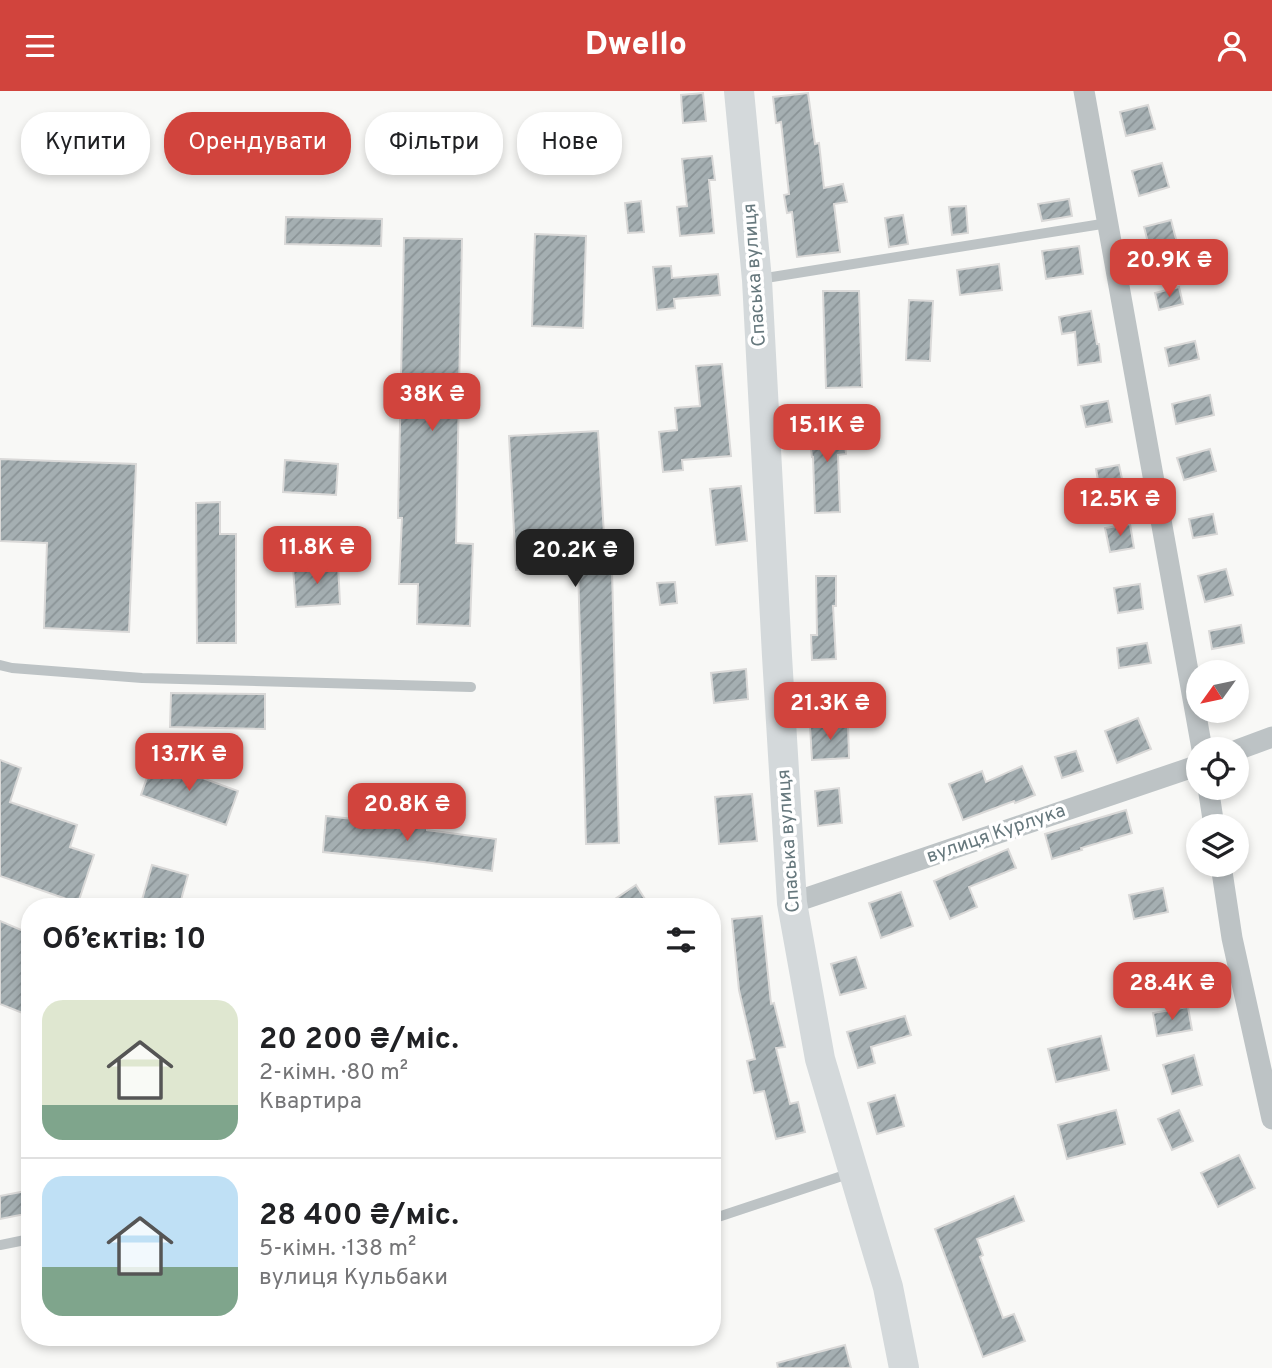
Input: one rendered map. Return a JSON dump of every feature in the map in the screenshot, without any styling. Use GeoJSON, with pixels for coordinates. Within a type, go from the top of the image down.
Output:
{"type":"FeatureCollection","features":[{"type":"Feature","properties":{"kind":"street","name":"Спаська вулиця"},"geometry":{"type":"LineString","coordinates":[[739,91],[757,280],[792,903],[820,1059],[888,1287],[905,1368]]}},
{"type":"Feature","properties":{"kind":"street"},"geometry":{"type":"LineString","coordinates":[[1084,91],[1200,737]]}},
{"type":"Feature","properties":{"kind":"street"},"geometry":{"type":"LineString","coordinates":[[1249,746],[1272,737]]}},
{"type":"Feature","properties":{"kind":"street","name":"вулиця Курлука"},"geometry":{"type":"LineString","coordinates":[[792,903],[1186,769]]}},
{"type":"Feature","properties":{"kind":"street"},"geometry":{"type":"LineString","coordinates":[[1223,877],[1232,938],[1272,1119]]}},
{"type":"Feature","properties":{"kind":"lane"},"geometry":{"type":"LineString","coordinates":[[757,280],[1108,223]]}},
{"type":"Feature","properties":{"kind":"lane"},"geometry":{"type":"LineString","coordinates":[[0,665],[142,678],[471,687]]}},
{"type":"Feature","properties":{"kind":"lane"},"geometry":{"type":"LineString","coordinates":[[721,1216],[854,1172]]}},
{"type":"Feature","properties":{"kind":"lane"},"geometry":{"type":"LineString","coordinates":[[0,1245],[21,1241]]}},
{"type":"Feature","properties":{"kind":"building"},"geometry":{"type":"Polygon","coordinates":[[[703,93],[706,121],[683,123],[681,95],[703,93]]]}},
{"type":"Feature","properties":{"kind":"building"},"geometry":{"type":"Polygon","coordinates":[[[808,93],[815,144],[819,143],[824,188],[843,184],[847,202],[834,204],[840,252],[797,257],[792,212],[787,213],[784,195],[789,194],[781,122],[776,123],[773,97],[808,93]]]}},
{"type":"Feature","properties":{"kind":"building"},"geometry":{"type":"Polygon","coordinates":[[[1148,105],[1155,129],[1126,136],[1120,112],[1148,105]]]}},
{"type":"Feature","properties":{"kind":"building"},"geometry":{"type":"Polygon","coordinates":[[[712,156],[715,180],[709,180],[714,233],[680,236],[677,207],[687,206],[682,159],[712,156]]]}},
{"type":"Feature","properties":{"kind":"building"},"geometry":{"type":"Polygon","coordinates":[[[1162,163],[1169,187],[1139,196],[1132,171],[1162,163]]]}},
{"type":"Feature","properties":{"kind":"building"},"geometry":{"type":"Polygon","coordinates":[[[1069,199],[1072,216],[1042,221],[1038,204],[1069,199]]]}},
{"type":"Feature","properties":{"kind":"building"},"geometry":{"type":"Polygon","coordinates":[[[641,201],[644,232],[628,233],[625,203],[641,201]]]}},
{"type":"Feature","properties":{"kind":"building"},"geometry":{"type":"Polygon","coordinates":[[[966,206],[968,233],[952,235],[949,207],[966,206]]]}},
{"type":"Feature","properties":{"kind":"building"},"geometry":{"type":"Polygon","coordinates":[[[903,215],[908,244],[889,247],[885,218],[903,215]]]}},
{"type":"Feature","properties":{"kind":"building"},"geometry":{"type":"Polygon","coordinates":[[[286,217],[382,219],[381,246],[285,244],[286,217]]]}},
{"type":"Feature","properties":{"kind":"building"},"geometry":{"type":"Polygon","coordinates":[[[1171,220],[1177,243],[1150,250],[1144,227],[1171,220]]]}},
{"type":"Feature","properties":{"kind":"building"},"geometry":{"type":"Polygon","coordinates":[[[535,234],[586,236],[583,328],[532,326],[535,234]]]}},
{"type":"Feature","properties":{"kind":"building"},"geometry":{"type":"Polygon","coordinates":[[[404,238],[462,239],[456,543],[473,544],[470,626],[417,624],[418,584],[399,584],[404,238]]]}},
{"type":"Feature","properties":{"kind":"building"},"geometry":{"type":"Polygon","coordinates":[[[1079,246],[1083,274],[1046,279],[1042,251],[1079,246]]]}},
{"type":"Feature","properties":{"kind":"building"},"geometry":{"type":"Polygon","coordinates":[[[999,264],[1002,290],[960,295],[957,270],[999,264]]]}},
{"type":"Feature","properties":{"kind":"building"},"geometry":{"type":"Polygon","coordinates":[[[671,266],[672,278],[718,274],[720,295],[674,299],[675,308],[657,310],[653,267],[671,266]]]}},
{"type":"Feature","properties":{"kind":"building"},"geometry":{"type":"Polygon","coordinates":[[[1179,287],[1183,304],[1159,310],[1155,293],[1179,287]]]}},
{"type":"Feature","properties":{"kind":"building"},"geometry":{"type":"Polygon","coordinates":[[[823,291],[859,291],[862,387],[826,388],[823,291]]]}},
{"type":"Feature","properties":{"kind":"building"},"geometry":{"type":"Polygon","coordinates":[[[909,300],[933,301],[930,361],[906,360],[909,300]]]}},
{"type":"Feature","properties":{"kind":"building"},"geometry":{"type":"Polygon","coordinates":[[[1091,311],[1101,362],[1078,365],[1075,332],[1062,334],[1059,317],[1091,311]]]}},
{"type":"Feature","properties":{"kind":"building"},"geometry":{"type":"Polygon","coordinates":[[[1195,341],[1199,359],[1169,366],[1165,348],[1195,341]]]}},
{"type":"Feature","properties":{"kind":"building"},"geometry":{"type":"Polygon","coordinates":[[[722,364],[731,456],[682,460],[683,470],[663,472],[659,432],[677,430],[675,408],[700,406],[696,366],[722,364]]]}},
{"type":"Feature","properties":{"kind":"building"},"geometry":{"type":"Polygon","coordinates":[[[1210,395],[1214,415],[1176,424],[1172,404],[1210,395]]]}},
{"type":"Feature","properties":{"kind":"building"},"geometry":{"type":"Polygon","coordinates":[[[1108,401],[1112,422],[1086,427],[1081,406],[1108,401]]]}},
{"type":"Feature","properties":{"kind":"building"},"geometry":{"type":"Polygon","coordinates":[[[843,421],[846,454],[838,455],[840,512],[815,513],[813,457],[808,424],[843,421]]]}},
{"type":"Feature","properties":{"kind":"building"},"geometry":{"type":"Polygon","coordinates":[[[598,431],[606,570],[612,570],[619,843],[586,844],[578,567],[516,570],[509,436],[598,431]]]}},
{"type":"Feature","properties":{"kind":"building"},"geometry":{"type":"Polygon","coordinates":[[[1210,449],[1216,471],[1184,480],[1177,458],[1210,449]]]}},
{"type":"Feature","properties":{"kind":"building"},"geometry":{"type":"Polygon","coordinates":[[[0,459],[136,464],[129,632],[44,628],[47,543],[0,541],[0,459]]]}},
{"type":"Feature","properties":{"kind":"building"},"geometry":{"type":"Polygon","coordinates":[[[285,460],[338,464],[336,495],[283,492],[285,460]]]}},
{"type":"Feature","properties":{"kind":"building"},"geometry":{"type":"Polygon","coordinates":[[[1119,465],[1124,488],[1100,492],[1096,469],[1119,465]]]}},
{"type":"Feature","properties":{"kind":"building"},"geometry":{"type":"Polygon","coordinates":[[[741,486],[747,541],[716,545],[710,489],[741,486]]]}},
{"type":"Feature","properties":{"kind":"building"},"geometry":{"type":"Polygon","coordinates":[[[220,502],[220,534],[236,534],[236,643],[197,643],[196,503],[220,502]]]}},
{"type":"Feature","properties":{"kind":"building"},"geometry":{"type":"Polygon","coordinates":[[[1213,514],[1217,534],[1193,538],[1189,519],[1213,514]]]}},
{"type":"Feature","properties":{"kind":"building"},"geometry":{"type":"Polygon","coordinates":[[[1130,524],[1134,548],[1110,552],[1105,528],[1130,524]]]}},
{"type":"Feature","properties":{"kind":"building"},"geometry":{"type":"Polygon","coordinates":[[[338,564],[340,604],[296,607],[293,568],[338,564]]]}},
{"type":"Feature","properties":{"kind":"building"},"geometry":{"type":"Polygon","coordinates":[[[1226,569],[1233,595],[1205,602],[1198,576],[1226,569]]]}},
{"type":"Feature","properties":{"kind":"building"},"geometry":{"type":"Polygon","coordinates":[[[816,576],[836,576],[836,606],[833,606],[836,659],[812,660],[811,635],[817,635],[816,576]]]}},
{"type":"Feature","properties":{"kind":"building"},"geometry":{"type":"Polygon","coordinates":[[[675,582],[677,603],[660,605],[657,583],[675,582]]]}},
{"type":"Feature","properties":{"kind":"building"},"geometry":{"type":"Polygon","coordinates":[[[1140,584],[1143,609],[1118,613],[1114,588],[1140,584]]]}},
{"type":"Feature","properties":{"kind":"building"},"geometry":{"type":"Polygon","coordinates":[[[1241,625],[1244,643],[1212,649],[1209,631],[1241,625]]]}},
{"type":"Feature","properties":{"kind":"building"},"geometry":{"type":"Polygon","coordinates":[[[1147,643],[1151,663],[1119,668],[1117,648],[1147,643]]]}},
{"type":"Feature","properties":{"kind":"building"},"geometry":{"type":"Polygon","coordinates":[[[746,669],[748,699],[714,703],[711,673],[746,669]]]}},
{"type":"Feature","properties":{"kind":"building"},"geometry":{"type":"Polygon","coordinates":[[[171,693],[265,694],[265,729],[170,727],[171,693]]]}},
{"type":"Feature","properties":{"kind":"building"},"geometry":{"type":"Polygon","coordinates":[[[1138,718],[1151,749],[1117,763],[1105,731],[1138,718]]]}},
{"type":"Feature","properties":{"kind":"building"},"geometry":{"type":"Polygon","coordinates":[[[848,724],[849,758],[812,760],[810,726],[848,724]]]}},
{"type":"Feature","properties":{"kind":"building"},"geometry":{"type":"Polygon","coordinates":[[[1076,751],[1083,771],[1062,778],[1055,757],[1076,751]]]}},
{"type":"Feature","properties":{"kind":"building"},"geometry":{"type":"Polygon","coordinates":[[[0,760],[21,768],[10,802],[77,825],[70,847],[94,855],[80,898],[64,898],[0,876],[0,760]]]}},
{"type":"Feature","properties":{"kind":"building"},"geometry":{"type":"Polygon","coordinates":[[[153,760],[238,791],[226,825],[141,795],[153,760]]]}},
{"type":"Feature","properties":{"kind":"building"},"geometry":{"type":"Polygon","coordinates":[[[1022,766],[1035,795],[963,820],[949,784],[982,771],[986,782],[1022,766]]]}},
{"type":"Feature","properties":{"kind":"building"},"geometry":{"type":"Polygon","coordinates":[[[839,788],[842,823],[818,826],[815,791],[839,788]]]}},
{"type":"Feature","properties":{"kind":"building"},"geometry":{"type":"Polygon","coordinates":[[[752,794],[757,841],[719,844],[715,797],[752,794]]]}},
{"type":"Feature","properties":{"kind":"building"},"geometry":{"type":"Polygon","coordinates":[[[1126,810],[1132,833],[1052,859],[1045,834],[1126,810]]]}},
{"type":"Feature","properties":{"kind":"building"},"geometry":{"type":"Polygon","coordinates":[[[326,816],[427,827],[427,830],[496,839],[492,871],[323,852],[326,816]]]}},
{"type":"Feature","properties":{"kind":"building"},"geometry":{"type":"Polygon","coordinates":[[[1008,849],[1016,868],[969,887],[977,907],[950,919],[934,881],[1008,849]]]}},
{"type":"Feature","properties":{"kind":"building"},"geometry":{"type":"Polygon","coordinates":[[[152,865],[188,875],[182,898],[143,898],[152,865]]]}},
{"type":"Feature","properties":{"kind":"building"},"geometry":{"type":"Polygon","coordinates":[[[636,885],[644,898],[616,898],[636,885]]]}},
{"type":"Feature","properties":{"kind":"building"},"geometry":{"type":"Polygon","coordinates":[[[1163,888],[1168,912],[1134,919],[1129,895],[1163,888]]]}},
{"type":"Feature","properties":{"kind":"building"},"geometry":{"type":"Polygon","coordinates":[[[901,892],[913,926],[881,938],[869,903],[901,892]]]}},
{"type":"Feature","properties":{"kind":"building"},"geometry":{"type":"Polygon","coordinates":[[[762,916],[771,1004],[774,1003],[785,1047],[776,1048],[790,1104],[798,1102],[805,1132],[776,1139],[764,1091],[754,1093],[747,1061],[755,1059],[739,990],[732,919],[762,916]]]}},
{"type":"Feature","properties":{"kind":"building"},"geometry":{"type":"Polygon","coordinates":[[[0,921],[21,930],[21,1012],[0,1004],[0,921]]]}},
{"type":"Feature","properties":{"kind":"building"},"geometry":{"type":"Polygon","coordinates":[[[856,957],[866,988],[840,995],[831,964],[856,957]]]}},
{"type":"Feature","properties":{"kind":"building"},"geometry":{"type":"Polygon","coordinates":[[[1188,1007],[1192,1030],[1157,1036],[1153,1013],[1188,1007]]]}},
{"type":"Feature","properties":{"kind":"building"},"geometry":{"type":"Polygon","coordinates":[[[905,1016],[911,1035],[871,1047],[875,1063],[858,1068],[847,1032],[905,1016]]]}},
{"type":"Feature","properties":{"kind":"building"},"geometry":{"type":"Polygon","coordinates":[[[1101,1036],[1109,1070],[1056,1082],[1048,1049],[1101,1036]]]}},
{"type":"Feature","properties":{"kind":"building"},"geometry":{"type":"Polygon","coordinates":[[[1194,1055],[1202,1085],[1172,1094],[1163,1065],[1194,1055]]]}},
{"type":"Feature","properties":{"kind":"building"},"geometry":{"type":"Polygon","coordinates":[[[895,1095],[904,1126],[877,1134],[868,1103],[895,1095]]]}},
{"type":"Feature","properties":{"kind":"building"},"geometry":{"type":"Polygon","coordinates":[[[1116,1110],[1125,1144],[1067,1159],[1058,1125],[1116,1110]]]}},
{"type":"Feature","properties":{"kind":"building"},"geometry":{"type":"Polygon","coordinates":[[[1179,1110],[1193,1141],[1172,1150],[1158,1119],[1179,1110]]]}},
{"type":"Feature","properties":{"kind":"building"},"geometry":{"type":"Polygon","coordinates":[[[1239,1155],[1255,1188],[1218,1207],[1201,1173],[1239,1155]]]}},
{"type":"Feature","properties":{"kind":"building"},"geometry":{"type":"Polygon","coordinates":[[[21,1192],[21,1215],[0,1219],[0,1196],[21,1192]]]}},
{"type":"Feature","properties":{"kind":"building"},"geometry":{"type":"Polygon","coordinates":[[[1014,1196],[1024,1221],[977,1239],[983,1255],[980,1257],[1003,1318],[1014,1314],[1025,1341],[983,1357],[935,1229],[1014,1196]]]}},
{"type":"Feature","properties":{"kind":"building"},"geometry":{"type":"Polygon","coordinates":[[[845,1345],[851,1368],[778,1368],[777,1363],[845,1345]]]}}]}
